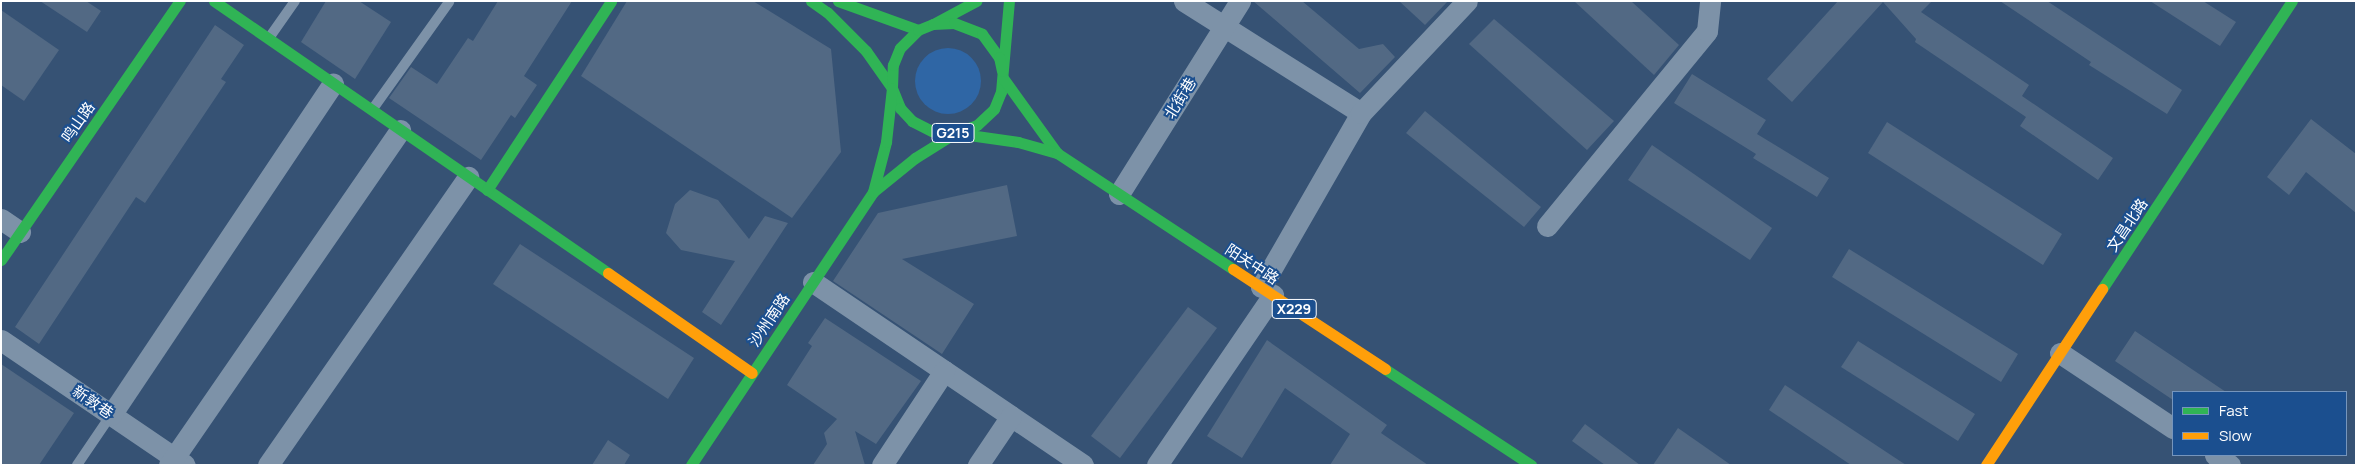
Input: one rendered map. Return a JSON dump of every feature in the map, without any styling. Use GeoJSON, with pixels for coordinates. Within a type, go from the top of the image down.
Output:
{"type":"FeatureCollection","features":[{"type":"Feature","properties":{"kind":"main road","name":"鸣山路"},"geometry":{"type":"LineString","coordinates":[[1,260],[180,1]]}},
{"type":"Feature","properties":{"kind":"main road"},"geometry":{"type":"LineString","coordinates":[[214,1],[752,373]]}},
{"type":"Feature","properties":{"kind":"main road"},"geometry":{"type":"LineString","coordinates":[[487,190],[611,1]]}},
{"type":"Feature","properties":{"kind":"main road","name":"G215"},"geometry":{"type":"LineString","coordinates":[[811,1],[827,12],[866,51],[892,88],[900,108],[912,121],[932,131],[955,133],[977,125],[994,109],[1003,78],[1009,1]]}},
{"type":"Feature","properties":{"kind":"main road"},"geometry":{"type":"LineString","coordinates":[[838,1],[918,30]]}},
{"type":"Feature","properties":{"kind":"main road"},"geometry":{"type":"LineString","coordinates":[[873,192],[886,142],[893,65],[900,48],[918,30],[976,1]]}},
{"type":"Feature","properties":{"kind":"main road","name":"文昌北路"},"geometry":{"type":"LineString","coordinates":[[1986,465],[2292,1]]}},
{"type":"Feature","properties":{"kind":"main road"},"geometry":{"type":"LineString","coordinates":[[933,24],[954,23],[982,34],[999,57],[1003,78]]}},
{"type":"Feature","properties":{"kind":"main road","name":"X229"},"geometry":{"type":"LineString","coordinates":[[1003,78],[1057,153]]}},
{"type":"Feature","properties":{"kind":"main road"},"geometry":{"type":"LineString","coordinates":[[873,192],[915,158],[955,133]]}},
{"type":"Feature","properties":{"kind":"main road","name":"X229"},"geometry":{"type":"LineString","coordinates":[[955,133],[1018,142],[1057,153]]}},
{"type":"Feature","properties":{"kind":"main road","name":"阳关中路"},"geometry":{"type":"LineString","coordinates":[[1057,153],[1531,465]]}},
{"type":"Feature","properties":{"kind":"main road","name":"沙州南路"},"geometry":{"type":"LineString","coordinates":[[691,465],[873,192]]}},
{"type":"Feature","properties":{"kind":"street"},"geometry":{"type":"LineString","coordinates":[[1184,1],[1361,113]]}},
{"type":"Feature","properties":{"kind":"street","name":"北街巷"},"geometry":{"type":"LineString","coordinates":[[1119,194],[1240,1]]}},
{"type":"Feature","properties":{"kind":"street"},"geometry":{"type":"LineString","coordinates":[[1157,465],[1267,291],[1361,113],[1467,1]]}},
{"type":"Feature","properties":{"kind":"street"},"geometry":{"type":"LineString","coordinates":[[1547,226],[1707,31],[1710,1]]}},
{"type":"Feature","properties":{"kind":"street"},"geometry":{"type":"LineString","coordinates":[[111,414],[333,84]]}},
{"type":"Feature","properties":{"kind":"street"},"geometry":{"type":"LineString","coordinates":[[176,462],[400,130]]}},
{"type":"Feature","properties":{"kind":"street"},"geometry":{"type":"LineString","coordinates":[[268,465],[468,177]]}},
{"type":"Feature","properties":{"kind":"street"},"geometry":{"type":"LineString","coordinates":[[1,219],[20,232]]}},
{"type":"Feature","properties":{"kind":"street"},"geometry":{"type":"LineString","coordinates":[[813,282],[1082,465]]}},
{"type":"Feature","properties":{"kind":"street","name":"新敦巷"},"geometry":{"type":"LineString","coordinates":[[1,340],[111,414],[176,462]]}},
{"type":"Feature","properties":{"kind":"street"},"geometry":{"type":"LineString","coordinates":[[2060,353],[2172,427]]}},
{"type":"Feature","properties":{"kind":"street"},"geometry":{"type":"LineString","coordinates":[[882,465],[944,371]]}},
{"type":"Feature","properties":{"kind":"street"},"geometry":{"type":"LineString","coordinates":[[978,465],[1011,416]]}},
{"type":"Feature","properties":{"kind":"street"},"geometry":{"type":"LineString","coordinates":[[2216,456],[2230,465]]}},
{"type":"Feature","properties":{"kind":"lane"},"geometry":{"type":"LineString","coordinates":[[268,39],[295,1]]}},
{"type":"Feature","properties":{"kind":"lane"},"geometry":{"type":"LineString","coordinates":[[372,110],[449,2]]}},
{"type":"Feature","properties":{"kind":"lane"},"geometry":{"type":"LineString","coordinates":[[77,465],[111,414]]}},
{"type":"Feature","properties":{"kind":"shaded area"},"geometry":{"type":"Polygon","coordinates":[[[948,48],[961,50],[976,63],[979,68],[981,81],[979,94],[966,109],[961,112],[948,114],[935,112],[920,99],[917,94],[915,81],[917,68],[930,53],[935,50],[948,48]]]}},
{"type":"Feature","properties":{"kind":"building"},"geometry":{"type":"Polygon","coordinates":[[[40,1],[86,1],[101,11],[87,32],[40,1]]]}},
{"type":"Feature","properties":{"kind":"building"},"geometry":{"type":"Polygon","coordinates":[[[326,1],[359,1],[391,22],[355,79],[301,42],[326,1]]]}},
{"type":"Feature","properties":{"kind":"building"},"geometry":{"type":"Polygon","coordinates":[[[498,1],[572,1],[524,76],[537,85],[515,118],[511,115],[481,160],[389,98],[411,67],[437,84],[468,38],[473,41],[498,1]]]}},
{"type":"Feature","properties":{"kind":"building"},"geometry":{"type":"Polygon","coordinates":[[[627,1],[753,1],[831,49],[841,152],[792,218],[581,76],[627,1]]]}},
{"type":"Feature","properties":{"kind":"building"},"geometry":{"type":"Polygon","coordinates":[[[1253,1],[1302,1],[1359,49],[1383,44],[1395,57],[1360,93],[1253,1]]]}},
{"type":"Feature","properties":{"kind":"building"},"geometry":{"type":"Polygon","coordinates":[[[1399,1],[1448,1],[1425,25],[1399,1]]]}},
{"type":"Feature","properties":{"kind":"building"},"geometry":{"type":"Polygon","coordinates":[[[1574,1],[1631,1],[1679,45],[1654,75],[1574,1]]]}},
{"type":"Feature","properties":{"kind":"building"},"geometry":{"type":"Polygon","coordinates":[[[1838,1],[1932,1],[1921,12],[2029,85],[2022,96],[2113,158],[2098,180],[2020,126],[2026,117],[1915,42],[1916,39],[1883,2],[1792,102],[1767,79],[1838,1]]]}},
{"type":"Feature","properties":{"kind":"building"},"geometry":{"type":"Polygon","coordinates":[[[2000,1],[2047,1],[2182,90],[2167,114],[2089,65],[2091,62],[2000,1]]]}},
{"type":"Feature","properties":{"kind":"building"},"geometry":{"type":"Polygon","coordinates":[[[2150,1],[2203,1],[2236,22],[2220,46],[2150,1]]]}},
{"type":"Feature","properties":{"kind":"building"},"geometry":{"type":"Polygon","coordinates":[[[1,10],[59,50],[24,101],[1,85],[1,10]]]}},
{"type":"Feature","properties":{"kind":"building"},"geometry":{"type":"Polygon","coordinates":[[[1494,19],[1614,121],[1587,150],[1469,44],[1494,19]]]}},
{"type":"Feature","properties":{"kind":"building"},"geometry":{"type":"Polygon","coordinates":[[[215,25],[244,45],[221,79],[226,82],[145,203],[136,197],[39,344],[15,327],[215,25]]]}},
{"type":"Feature","properties":{"kind":"building"},"geometry":{"type":"Polygon","coordinates":[[[1692,74],[1766,120],[1757,134],[1829,178],[1817,197],[1753,158],[1756,154],[1674,103],[1692,74]]]}},
{"type":"Feature","properties":{"kind":"building"},"geometry":{"type":"Polygon","coordinates":[[[1425,111],[1541,207],[1524,227],[1406,133],[1425,111]]]}},
{"type":"Feature","properties":{"kind":"building"},"geometry":{"type":"Polygon","coordinates":[[[2311,119],[2356,154],[2356,213],[2306,172],[2289,195],[2267,177],[2311,119]]]}},
{"type":"Feature","properties":{"kind":"building"},"geometry":{"type":"Polygon","coordinates":[[[1887,122],[2062,234],[2043,265],[1868,153],[1887,122]]]}},
{"type":"Feature","properties":{"kind":"building"},"geometry":{"type":"Polygon","coordinates":[[[1652,145],[1772,228],[1750,260],[1628,180],[1652,145]]]}},
{"type":"Feature","properties":{"kind":"building"},"geometry":{"type":"Polygon","coordinates":[[[1007,185],[1017,236],[902,259],[974,304],[942,354],[833,281],[878,213],[1007,185]]]}},
{"type":"Feature","properties":{"kind":"building"},"geometry":{"type":"Polygon","coordinates":[[[690,190],[718,200],[749,239],[765,216],[788,223],[721,325],[702,312],[735,261],[681,250],[666,233],[675,204],[690,190]]]}},
{"type":"Feature","properties":{"kind":"building"},"geometry":{"type":"Polygon","coordinates":[[[520,244],[694,358],[668,399],[493,284],[520,244]]]}},
{"type":"Feature","properties":{"kind":"building"},"geometry":{"type":"Polygon","coordinates":[[[1849,249],[2018,354],[2001,382],[1832,277],[1849,249]]]}},
{"type":"Feature","properties":{"kind":"building"},"geometry":{"type":"Polygon","coordinates":[[[1188,307],[1217,328],[1120,458],[1091,436],[1188,307]]]}},
{"type":"Feature","properties":{"kind":"building"},"geometry":{"type":"Polygon","coordinates":[[[825,318],[921,381],[876,444],[855,431],[865,465],[813,465],[827,444],[824,433],[837,419],[787,385],[812,346],[808,343],[825,318]]]}},
{"type":"Feature","properties":{"kind":"building"},"geometry":{"type":"Polygon","coordinates":[[[2135,331],[2225,391],[2172,391],[2172,399],[2115,361],[2135,331]]]}},
{"type":"Feature","properties":{"kind":"building"},"geometry":{"type":"Polygon","coordinates":[[[1267,340],[1387,425],[1381,433],[1428,465],[1330,465],[1350,434],[1285,388],[1242,458],[1207,436],[1267,340]]]}},
{"type":"Feature","properties":{"kind":"building"},"geometry":{"type":"Polygon","coordinates":[[[1858,341],[1975,414],[1958,441],[1841,367],[1858,341]]]}},
{"type":"Feature","properties":{"kind":"building"},"geometry":{"type":"Polygon","coordinates":[[[1,364],[74,413],[39,465],[1,465],[1,364]]]}},
{"type":"Feature","properties":{"kind":"building"},"geometry":{"type":"Polygon","coordinates":[[[1785,385],[1906,465],[1851,465],[1769,410],[1785,385]]]}},
{"type":"Feature","properties":{"kind":"building"},"geometry":{"type":"Polygon","coordinates":[[[1585,424],[1640,465],[1605,465],[1572,441],[1585,424]]]}},
{"type":"Feature","properties":{"kind":"building"},"geometry":{"type":"Polygon","coordinates":[[[1678,428],[1731,465],[1653,465],[1678,428]]]}},
{"type":"Feature","properties":{"kind":"building"},"geometry":{"type":"Polygon","coordinates":[[[608,440],[630,455],[624,465],[592,465],[608,440]]]}},
{"type":"Feature","properties":{"kind":"traffic: fast"},"geometry":{"type":"LineString","coordinates":[[1,260],[180,1]]}},
{"type":"Feature","properties":{"kind":"traffic: fast"},"geometry":{"type":"LineString","coordinates":[[214,1],[608,273]]}},
{"type":"Feature","properties":{"kind":"traffic: fast"},"geometry":{"type":"LineString","coordinates":[[487,190],[611,1]]}},
{"type":"Feature","properties":{"kind":"traffic: fast"},"geometry":{"type":"LineString","coordinates":[[811,1],[827,12],[866,51],[892,88],[900,108],[912,121],[932,131],[955,133],[977,125],[994,109],[1001,92],[1009,1]]}},
{"type":"Feature","properties":{"kind":"traffic: fast"},"geometry":{"type":"LineString","coordinates":[[838,1],[918,30]]}},
{"type":"Feature","properties":{"kind":"traffic: fast"},"geometry":{"type":"LineString","coordinates":[[935,23],[976,1]]}},
{"type":"Feature","properties":{"kind":"traffic: fast"},"geometry":{"type":"LineString","coordinates":[[2102,289],[2292,1]]}},
{"type":"Feature","properties":{"kind":"traffic: fast"},"geometry":{"type":"LineString","coordinates":[[892,88],[893,65],[900,48],[918,30],[933,24],[954,23],[982,34],[999,57],[1002,71]]}},
{"type":"Feature","properties":{"kind":"traffic: fast"},"geometry":{"type":"LineString","coordinates":[[1003,78],[1057,153]]}},
{"type":"Feature","properties":{"kind":"traffic: fast"},"geometry":{"type":"LineString","coordinates":[[873,192],[886,142],[892,88]]}},
{"type":"Feature","properties":{"kind":"traffic: fast"},"geometry":{"type":"LineString","coordinates":[[691,465],[873,192],[915,158],[955,133]]}},
{"type":"Feature","properties":{"kind":"traffic: fast"},"geometry":{"type":"LineString","coordinates":[[955,133],[1018,142],[1057,153],[1233,269]]}},
{"type":"Feature","properties":{"kind":"traffic: fast"},"geometry":{"type":"LineString","coordinates":[[1385,369],[1531,465]]}},
{"type":"Feature","properties":{"kind":"traffic: slow"},"geometry":{"type":"LineString","coordinates":[[1233,269],[1385,369]]}},
{"type":"Feature","properties":{"kind":"traffic: slow"},"geometry":{"type":"LineString","coordinates":[[608,273],[752,373]]}},
{"type":"Feature","properties":{"kind":"traffic: slow"},"geometry":{"type":"LineString","coordinates":[[1986,465],[2102,289]]}}]}
